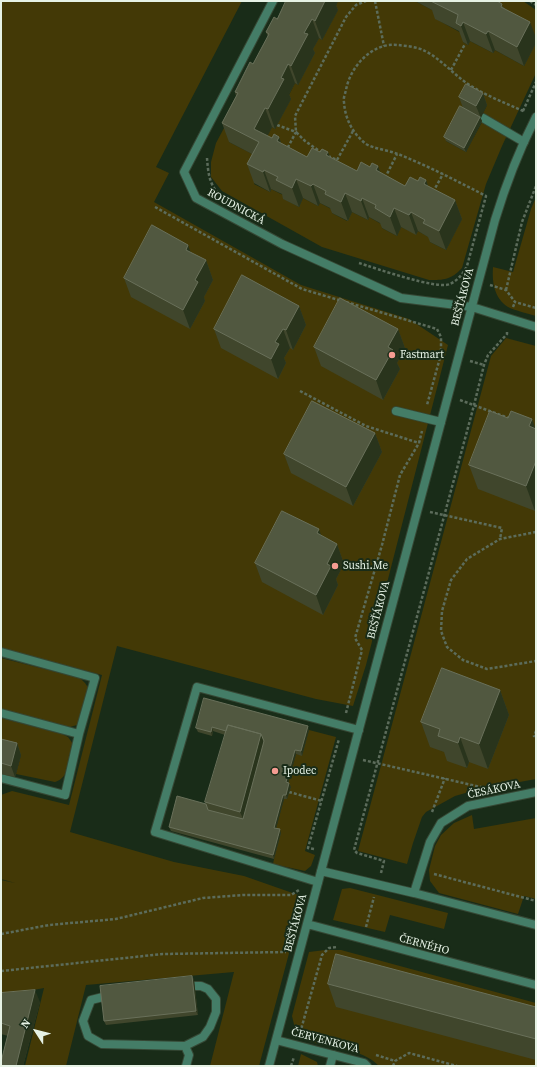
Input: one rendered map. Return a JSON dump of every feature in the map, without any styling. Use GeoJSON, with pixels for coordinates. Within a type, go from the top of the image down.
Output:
{"type":"FeatureCollection","features":[{"type":"Feature","properties":{"kind":"street","name":"ROUDNICKÁ"},"geometry":{"type":"LineString","coordinates":[[273,1],[184,172],[196,198],[282,244],[401,298],[472,307]]}},
{"type":"Feature","properties":{"kind":"street","name":"BEŠŤÁKOVA"},"geometry":{"type":"LineString","coordinates":[[269,1066],[307,924],[316,881],[321,872],[497,213],[508,181],[536,117]]}},
{"type":"Feature","properties":{"kind":"street"},"geometry":{"type":"LineString","coordinates":[[483,118],[524,142]]}},
{"type":"Feature","properties":{"kind":"street"},"geometry":{"type":"LineString","coordinates":[[472,307],[536,327]]}},
{"type":"Feature","properties":{"kind":"street"},"geometry":{"type":"LineString","coordinates":[[396,411],[441,422]]}},
{"type":"Feature","properties":{"kind":"street"},"geometry":{"type":"LineString","coordinates":[[1,652],[96,678],[79,734],[65,795],[1,778]]}},
{"type":"Feature","properties":{"kind":"street"},"geometry":{"type":"LineString","coordinates":[[316,881],[155,832],[197,687],[359,730]]}},
{"type":"Feature","properties":{"kind":"street"},"geometry":{"type":"LineString","coordinates":[[1,713],[79,734]]}},
{"type":"Feature","properties":{"kind":"street","name":"ČESÁKOVA"},"geometry":{"type":"LineString","coordinates":[[414,893],[430,842],[441,823],[468,806],[536,792]]}},
{"type":"Feature","properties":{"kind":"street"},"geometry":{"type":"LineString","coordinates":[[321,872],[414,893],[536,925]]}},
{"type":"Feature","properties":{"kind":"street","name":"ČERNÉHO"},"geometry":{"type":"LineString","coordinates":[[307,924],[536,985]]}},
{"type":"Feature","properties":{"kind":"street"},"geometry":{"type":"LineString","coordinates":[[103,997],[91,1000],[87,1009],[83,1022],[88,1036],[102,1044],[185,1046],[203,1037],[210,1027],[216,1012],[216,999],[208,989],[201,986],[195,986]]}},
{"type":"Feature","properties":{"kind":"street","name":"ČERVENKOVA"},"geometry":{"type":"LineString","coordinates":[[276,1040],[364,1063],[367,1066]]}},
{"type":"Feature","properties":{"kind":"street"},"geometry":{"type":"LineString","coordinates":[[185,1046],[190,1056],[186,1066]]}},
{"type":"Feature","properties":{"kind":"street"},"geometry":{"type":"LineString","coordinates":[[330,1066],[333,1055]]}},
{"type":"Feature","properties":{"kind":"path"},"geometry":{"type":"LineString","coordinates":[[284,155],[296,132],[295,116],[346,17],[356,5],[366,1]]}},
{"type":"Feature","properties":{"kind":"path"},"geometry":{"type":"LineString","coordinates":[[375,1],[384,46]]}},
{"type":"Feature","properties":{"kind":"path"},"geometry":{"type":"LineString","coordinates":[[530,1],[536,5]]}},
{"type":"Feature","properties":{"kind":"path"},"geometry":{"type":"LineString","coordinates":[[451,70],[465,44]]}},
{"type":"Feature","properties":{"kind":"path"},"geometry":{"type":"LineString","coordinates":[[353,261],[427,283],[449,285],[462,276],[467,266],[486,196],[443,174],[397,154],[367,144],[353,131],[348,120],[344,101],[347,82],[365,56],[379,47],[384,46],[397,45],[424,50],[468,84],[492,98],[522,111],[536,82]]}},
{"type":"Feature","properties":{"kind":"path"},"geometry":{"type":"LineString","coordinates":[[277,125],[296,132],[311,146],[324,155],[337,160]]}},
{"type":"Feature","properties":{"kind":"path"},"geometry":{"type":"LineString","coordinates":[[334,165],[353,131]]}},
{"type":"Feature","properties":{"kind":"path"},"geometry":{"type":"LineString","coordinates":[[207,152],[208,175],[217,192],[223,196]]}},
{"type":"Feature","properties":{"kind":"path"},"geometry":{"type":"LineString","coordinates":[[382,184],[397,154]]}},
{"type":"Feature","properties":{"kind":"path"},"geometry":{"type":"LineString","coordinates":[[430,198],[443,174]]}},
{"type":"Feature","properties":{"kind":"path"},"geometry":{"type":"LineString","coordinates":[[506,290],[522,222],[536,186]]}},
{"type":"Feature","properties":{"kind":"path"},"geometry":{"type":"LineString","coordinates":[[155,207],[302,289],[437,329],[441,337],[441,354],[419,443],[400,475],[382,545],[355,638],[362,650],[343,726],[308,848],[326,853]]}},
{"type":"Feature","properties":{"kind":"path"},"geometry":{"type":"LineString","coordinates":[[462,276],[506,290],[515,302],[536,308]]}},
{"type":"Feature","properties":{"kind":"path"},"geometry":{"type":"LineString","coordinates":[[363,940],[384,861],[357,853],[354,850],[445,516],[484,365],[488,355],[507,334],[515,302]]}},
{"type":"Feature","properties":{"kind":"path"},"geometry":{"type":"LineString","coordinates":[[441,354],[445,355]]}},
{"type":"Feature","properties":{"kind":"path"},"geometry":{"type":"LineString","coordinates":[[470,361],[484,365]]}},
{"type":"Feature","properties":{"kind":"path"},"geometry":{"type":"LineString","coordinates":[[300,391],[366,426],[419,443]]}},
{"type":"Feature","properties":{"kind":"path"},"geometry":{"type":"LineString","coordinates":[[448,396],[515,420]]}},
{"type":"Feature","properties":{"kind":"path"},"geometry":{"type":"LineString","coordinates":[[417,510],[502,528],[500,539]]}},
{"type":"Feature","properties":{"kind":"path"},"geometry":{"type":"LineString","coordinates":[[536,532],[500,539],[467,559],[451,580],[442,611],[441,631],[447,647],[463,660],[487,669],[536,661]]}},
{"type":"Feature","properties":{"kind":"path"},"geometry":{"type":"LineString","coordinates":[[536,731],[534,736],[536,736]]}},
{"type":"Feature","properties":{"kind":"path"},"geometry":{"type":"LineString","coordinates":[[351,757],[487,788]]}},
{"type":"Feature","properties":{"kind":"path"},"geometry":{"type":"LineString","coordinates":[[289,792],[322,801]]}},
{"type":"Feature","properties":{"kind":"path"},"geometry":{"type":"LineString","coordinates":[[421,870],[536,901]]}},
{"type":"Feature","properties":{"kind":"path"},"geometry":{"type":"LineString","coordinates":[[381,873],[386,874]]}},
{"type":"Feature","properties":{"kind":"path"},"geometry":{"type":"LineString","coordinates":[[1,934],[48,925],[116,919],[203,898],[243,895],[291,895],[316,881]]}},
{"type":"Feature","properties":{"kind":"path"},"geometry":{"type":"LineString","coordinates":[[292,1066],[322,955],[329,948],[337,946]]}},
{"type":"Feature","properties":{"kind":"path"},"geometry":{"type":"LineString","coordinates":[[1,971],[163,954],[299,952]]}},
{"type":"Feature","properties":{"kind":"path"},"geometry":{"type":"LineString","coordinates":[[392,1066],[395,1061],[409,1053],[457,1066]]}},
{"type":"Feature","properties":{"kind":"shaded area"},"geometry":{"type":"Polygon","coordinates":[[[1,1],[242,1],[156,167],[169,173],[154,202],[301,285],[409,319],[448,345],[366,665],[353,706],[316,699],[117,646],[70,832],[174,862],[244,876],[304,897],[259,1066],[210,1066],[234,972],[86,985],[66,1066],[25,1066],[44,988],[1,996],[1,880],[15,883],[1,879],[1,795],[12,791],[69,805],[102,675],[1,648],[1,1]]]}},
{"type":"Feature","properties":{"kind":"shaded area"},"geometry":{"type":"Polygon","coordinates":[[[292,1],[300,1],[296,7],[299,9],[284,38],[281,37],[273,51],[276,53],[260,83],[257,82],[242,111],[245,112],[229,142],[266,161],[254,184],[270,192],[271,189],[285,196],[284,199],[299,207],[303,198],[318,206],[320,203],[333,210],[332,213],[347,221],[352,212],[368,220],[369,217],[383,225],[382,228],[397,236],[401,227],[416,234],[418,231],[432,239],[430,242],[446,250],[462,219],[431,203],[433,200],[427,197],[425,200],[417,196],[412,205],[383,189],[385,185],[379,182],[377,186],[368,182],[364,191],[333,175],[335,171],[329,168],[327,172],[319,167],[314,176],[284,160],[286,157],[281,154],[279,157],[261,148],[272,127],[275,129],[291,99],[288,97],[295,83],[298,85],[314,54],[311,52],[319,38],[322,40],[338,10],[335,8],[338,1],[415,1],[438,13],[436,19],[465,35],[463,42],[468,45],[470,41],[493,53],[495,50],[524,66],[536,43],[536,73],[486,184],[462,268],[451,277],[439,280],[429,280],[322,247],[222,191],[211,177],[211,162],[216,143],[292,1]],[[470,96],[463,108],[481,117],[487,105],[470,96]],[[462,111],[446,141],[466,152],[482,122],[462,111]]]}},
{"type":"Feature","properties":{"kind":"shaded area"},"geometry":{"type":"Polygon","coordinates":[[[460,1],[523,1],[536,10],[536,41],[460,1]]]}},
{"type":"Feature","properties":{"kind":"shaded area"},"geometry":{"type":"Polygon","coordinates":[[[536,197],[536,316],[508,307],[503,303],[495,289],[493,267],[513,272],[531,209],[536,197]]]}},
{"type":"Feature","properties":{"kind":"shaded area"},"geometry":{"type":"Polygon","coordinates":[[[506,338],[536,346],[536,779],[476,790],[455,796],[426,812],[422,817],[407,864],[358,851],[491,356],[506,338]],[[449,754],[466,768],[469,762],[449,754]]]}},
{"type":"Feature","properties":{"kind":"shaded area"},"geometry":{"type":"Polygon","coordinates":[[[1,658],[80,678],[89,689],[81,720],[77,725],[70,727],[1,709],[1,658]]]}},
{"type":"Feature","properties":{"kind":"shaded area"},"geometry":{"type":"Polygon","coordinates":[[[1,718],[62,734],[68,737],[73,744],[64,776],[55,782],[16,774],[21,755],[1,749],[1,718]]]}},
{"type":"Feature","properties":{"kind":"shaded area"},"geometry":{"type":"Polygon","coordinates":[[[309,730],[336,737],[305,851],[315,855],[311,866],[305,871],[273,864],[275,832],[296,754],[302,755],[309,730]]]}},
{"type":"Feature","properties":{"kind":"shaded area"},"geometry":{"type":"Polygon","coordinates":[[[472,815],[474,829],[536,818],[536,899],[524,896],[518,914],[439,893],[430,881],[429,870],[435,846],[441,835],[454,823],[472,815]]]}},
{"type":"Feature","properties":{"kind":"shaded area"},"geometry":{"type":"Polygon","coordinates":[[[350,888],[448,913],[444,929],[390,915],[385,932],[333,920],[342,889],[350,888]]]}},
{"type":"Feature","properties":{"kind":"shaded area"},"geometry":{"type":"Polygon","coordinates":[[[341,950],[536,1003],[536,1066],[379,1066],[363,1055],[306,1039],[296,1033],[292,1016],[309,952],[341,950]]]}},
{"type":"Feature","properties":{"kind":"shaded area"},"geometry":{"type":"Polygon","coordinates":[[[301,1054],[317,1062],[318,1066],[298,1066],[301,1054]]]}},
{"type":"Feature","properties":{"kind":"building"},"geometry":{"type":"Polygon","coordinates":[[[286,1],[325,1],[315,21],[312,19],[304,33],[308,34],[291,66],[288,64],[281,78],[284,79],[268,109],[265,108],[254,129],[272,138],[274,134],[279,137],[277,141],[307,157],[312,148],[320,152],[322,149],[328,152],[326,155],[357,171],[361,162],[370,167],[372,163],[378,166],[376,170],[405,186],[410,177],[418,181],[420,177],[426,180],[424,184],[455,200],[439,231],[423,223],[425,220],[411,212],[409,215],[394,208],[390,217],[375,208],[376,205],[362,198],[361,201],[345,193],[341,202],[325,194],[326,191],[313,184],[311,186],[296,179],[292,188],[276,180],[278,177],[247,164],[259,142],[222,123],[238,93],[235,92],[250,62],[253,64],[269,34],[266,32],[274,17],[277,19],[286,1]]]}},
{"type":"Feature","properties":{"kind":"building"},"geometry":{"type":"Polygon","coordinates":[[[431,1],[497,1],[502,4],[501,7],[530,22],[517,47],[488,31],[486,34],[463,22],[461,26],[456,23],[458,15],[431,1]]]}},
{"type":"Feature","properties":{"kind":"building"},"geometry":{"type":"Polygon","coordinates":[[[466,84],[483,93],[476,106],[459,97],[466,84]]]}},
{"type":"Feature","properties":{"kind":"building"},"geometry":{"type":"Polygon","coordinates":[[[460,106],[480,117],[464,148],[444,137],[460,106]]]}},
{"type":"Feature","properties":{"kind":"building"},"geometry":{"type":"Polygon","coordinates":[[[152,225],[188,245],[186,250],[206,260],[195,280],[198,282],[183,310],[124,278],[152,225]]]}},
{"type":"Feature","properties":{"kind":"building"},"geometry":{"type":"Polygon","coordinates":[[[242,275],[299,306],[286,330],[283,329],[275,342],[279,344],[271,359],[214,329],[242,275]]]}},
{"type":"Feature","properties":{"kind":"building"},"geometry":{"type":"Polygon","coordinates":[[[340,298],[398,329],[388,347],[393,350],[376,380],[314,347],[340,298]]]}},
{"type":"Feature","properties":{"kind":"building"},"geometry":{"type":"Polygon","coordinates":[[[312,401],[375,433],[346,487],[284,454],[312,401]]]}},
{"type":"Feature","properties":{"kind":"building"},"geometry":{"type":"Polygon","coordinates":[[[490,411],[508,418],[511,411],[532,419],[529,426],[536,429],[536,461],[526,486],[469,465],[490,411]]]}},
{"type":"Feature","properties":{"kind":"building"},"geometry":{"type":"Polygon","coordinates":[[[282,511],[319,529],[317,533],[337,544],[327,564],[331,566],[316,595],[255,563],[282,511]]]}},
{"type":"Feature","properties":{"kind":"building"},"geometry":{"type":"Polygon","coordinates":[[[442,668],[500,690],[479,744],[460,737],[458,743],[438,736],[440,729],[421,722],[442,668]]]}},
{"type":"Feature","properties":{"kind":"building","name":"Ipodec"},"geometry":{"type":"Polygon","coordinates":[[[204,698],[308,726],[301,751],[295,750],[286,782],[289,783],[286,795],[283,795],[274,828],[280,829],[273,855],[169,827],[177,796],[206,804],[208,810],[243,819],[264,741],[261,734],[228,725],[226,731],[212,727],[211,732],[196,728],[204,698]]]}},
{"type":"Feature","properties":{"kind":"building"},"geometry":{"type":"Polygon","coordinates":[[[228,725],[261,734],[240,812],[205,802],[228,725]]]}},
{"type":"Feature","properties":{"kind":"building"},"geometry":{"type":"Polygon","coordinates":[[[1,739],[17,743],[11,766],[1,763],[1,739]]]}},
{"type":"Feature","properties":{"kind":"building"},"geometry":{"type":"Polygon","coordinates":[[[336,954],[536,1007],[536,1039],[328,984],[336,954]]]}},
{"type":"Feature","properties":{"kind":"building"},"geometry":{"type":"Polygon","coordinates":[[[192,976],[196,1011],[104,1021],[100,986],[192,976]]]}},
{"type":"Feature","properties":{"kind":"building"},"geometry":{"type":"Polygon","coordinates":[[[35,990],[16,1066],[1,1066],[10,1026],[1,1023],[1,993],[35,990]]]}},
{"type":"Feature","properties":{"kind":"place","name":"Fastmart"},"geometry":{"type":"Point","coordinates":[392,355]}},
{"type":"Feature","properties":{"kind":"place","name":"Sushi.Me"},"geometry":{"type":"Point","coordinates":[335,566]}},
{"type":"Feature","properties":{"kind":"place","name":"Ipodec"},"geometry":{"type":"Point","coordinates":[275,771]}}]}
